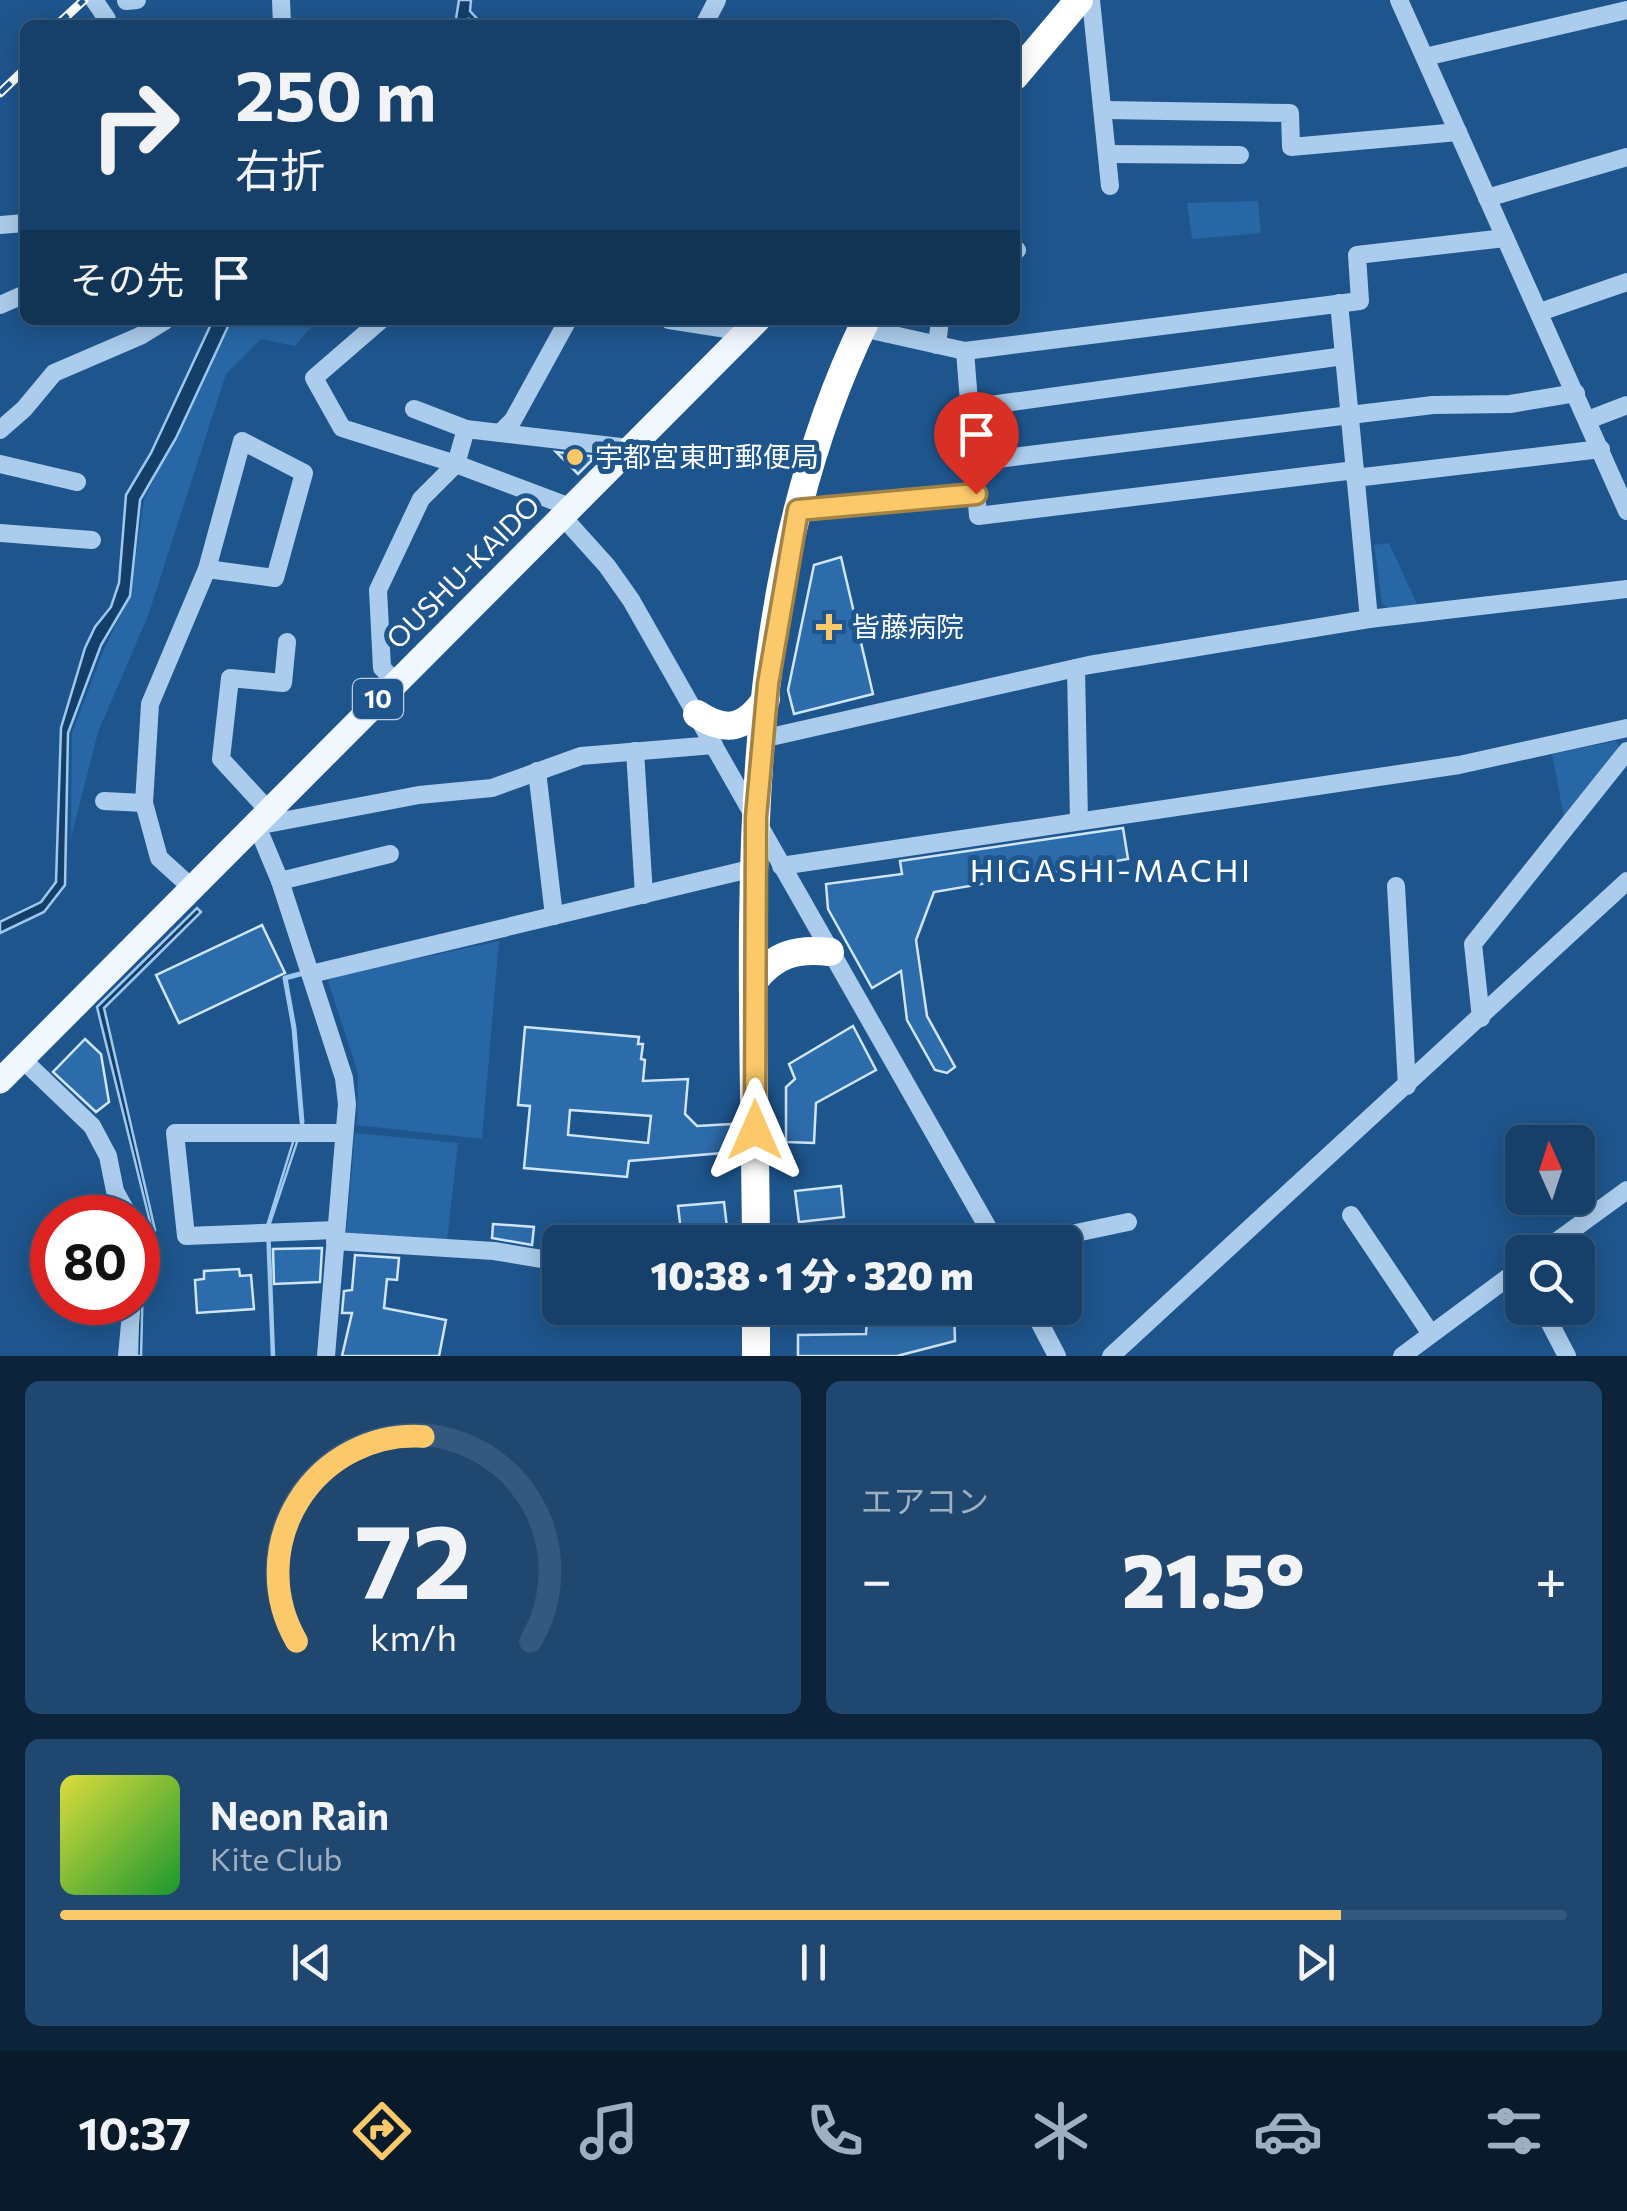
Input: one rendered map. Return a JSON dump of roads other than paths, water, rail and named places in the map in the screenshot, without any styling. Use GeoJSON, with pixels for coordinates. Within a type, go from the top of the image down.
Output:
{"type":"FeatureCollection","features":[{"type":"Feature","properties":{"kind":"highway"},"geometry":{"type":"LineString","coordinates":[[1020,70],[1079,0]]}},
{"type":"Feature","properties":{"kind":"highway"},"geometry":{"type":"LineString","coordinates":[[756,1225],[754,980],[768,867],[756,817],[766,699],[798,510],[826,416],[864,325]]}},
{"type":"Feature","properties":{"kind":"highway"},"geometry":{"type":"LineString","coordinates":[[697,714],[711,724],[744,723],[766,699]]}},
{"type":"Feature","properties":{"kind":"highway"},"geometry":{"type":"LineString","coordinates":[[754,980],[766,966],[786,954],[806,949],[830,952]]}},
{"type":"Feature","properties":{"kind":"highway"},"geometry":{"type":"LineString","coordinates":[[756,1325],[756,1356]]}},
{"type":"Feature","properties":{"kind":"main road","name":"OUSHU-KAIDO"},"geometry":{"type":"LineString","coordinates":[[0,1080],[752,326]]}},
{"type":"Feature","properties":{"kind":"street"},"geometry":{"type":"LineString","coordinates":[[126,1],[137,0]]}},
{"type":"Feature","properties":{"kind":"street"},"geometry":{"type":"LineString","coordinates":[[1091,0],[1110,186]]}},
{"type":"Feature","properties":{"kind":"street"},"geometry":{"type":"LineString","coordinates":[[1399,0],[1625,501]]}},
{"type":"Feature","properties":{"kind":"street"},"geometry":{"type":"LineString","coordinates":[[1424,58],[1627,10]]}},
{"type":"Feature","properties":{"kind":"street"},"geometry":{"type":"LineString","coordinates":[[1104,110],[1290,113],[1291,147],[1458,132]]}},
{"type":"Feature","properties":{"kind":"street"},"geometry":{"type":"LineString","coordinates":[[1108,154],[1240,155]]}},
{"type":"Feature","properties":{"kind":"street"},"geometry":{"type":"LineString","coordinates":[[1487,198],[1627,157]]}},
{"type":"Feature","properties":{"kind":"street"},"geometry":{"type":"LineString","coordinates":[[868,325],[965,351],[1339,303],[1360,300],[1357,255],[1505,238]]}},
{"type":"Feature","properties":{"kind":"street"},"geometry":{"type":"LineString","coordinates":[[1540,312],[1627,282]]}},
{"type":"Feature","properties":{"kind":"street"},"geometry":{"type":"LineString","coordinates":[[1339,303],[1368,619]]}},
{"type":"Feature","properties":{"kind":"street"},"geometry":{"type":"LineString","coordinates":[[0,430],[54,374],[158,325]]}},
{"type":"Feature","properties":{"kind":"street"},"geometry":{"type":"LineString","coordinates":[[375,325],[314,378],[342,428],[456,464],[566,512],[631,600],[756,817]]}},
{"type":"Feature","properties":{"kind":"street"},"geometry":{"type":"LineString","coordinates":[[500,433],[513,420],[565,325]]}},
{"type":"Feature","properties":{"kind":"street"},"geometry":{"type":"LineString","coordinates":[[938,345],[940,325]]}},
{"type":"Feature","properties":{"kind":"street"},"geometry":{"type":"LineString","coordinates":[[965,351],[978,516],[1601,449]]}},
{"type":"Feature","properties":{"kind":"street"},"geometry":{"type":"LineString","coordinates":[[969,408],[1344,356]]}},
{"type":"Feature","properties":{"kind":"street"},"geometry":{"type":"LineString","coordinates":[[973,462],[1350,415],[1433,406],[1510,404],[1576,394]]}},
{"type":"Feature","properties":{"kind":"street"},"geometry":{"type":"LineString","coordinates":[[1588,420],[1627,404]]}},
{"type":"Feature","properties":{"kind":"street"},"geometry":{"type":"LineString","coordinates":[[414,409],[466,429],[630,448]]}},
{"type":"Feature","properties":{"kind":"street"},"geometry":{"type":"LineString","coordinates":[[396,682],[382,668],[378,590],[421,499],[456,464],[466,429]]}},
{"type":"Feature","properties":{"kind":"street"},"geometry":{"type":"LineString","coordinates":[[191,887],[159,858],[144,803],[150,704],[207,570],[242,441],[304,472],[276,578],[207,570]]}},
{"type":"Feature","properties":{"kind":"street"},"geometry":{"type":"LineString","coordinates":[[0,464],[78,482]]}},
{"type":"Feature","properties":{"kind":"street"},"geometry":{"type":"LineString","coordinates":[[798,510],[976,494]]}},
{"type":"Feature","properties":{"kind":"street"},"geometry":{"type":"LineString","coordinates":[[0,533],[92,540]]}},
{"type":"Feature","properties":{"kind":"street"},"geometry":{"type":"LineString","coordinates":[[762,739],[1076,668],[1368,619],[1627,589]]}},
{"type":"Feature","properties":{"kind":"street"},"geometry":{"type":"LineString","coordinates":[[287,642],[283,683],[230,678],[221,759],[259,819],[262,838],[280,880],[344,1078],[347,1104],[326,1356]]}},
{"type":"Feature","properties":{"kind":"street"},"geometry":{"type":"LineString","coordinates":[[1076,668],[1079,821]]}},
{"type":"Feature","properties":{"kind":"street"},"geometry":{"type":"LineString","coordinates":[[311,974],[768,867],[1459,765],[1627,728]]}},
{"type":"Feature","properties":{"kind":"street"},"geometry":{"type":"LineString","coordinates":[[259,819],[492,788],[582,756],[714,744]]}},
{"type":"Feature","properties":{"kind":"street"},"geometry":{"type":"LineString","coordinates":[[635,751],[644,895]]}},
{"type":"Feature","properties":{"kind":"street"},"geometry":{"type":"LineString","coordinates":[[1482,1018],[1473,944],[1627,751]]}},
{"type":"Feature","properties":{"kind":"street"},"geometry":{"type":"LineString","coordinates":[[537,771],[554,916]]}},
{"type":"Feature","properties":{"kind":"street"},"geometry":{"type":"LineString","coordinates":[[104,801],[144,803]]}},
{"type":"Feature","properties":{"kind":"street"},"geometry":{"type":"LineString","coordinates":[[280,880],[390,854]]}},
{"type":"Feature","properties":{"kind":"street"},"geometry":{"type":"LineString","coordinates":[[768,867],[830,952],[985,1225]]}},
{"type":"Feature","properties":{"kind":"street"},"geometry":{"type":"LineString","coordinates":[[1111,1356],[1627,881]]}},
{"type":"Feature","properties":{"kind":"street"},"geometry":{"type":"LineString","coordinates":[[1396,886],[1407,1086]]}},
{"type":"Feature","properties":{"kind":"street"},"geometry":{"type":"LineString","coordinates":[[22,1059],[92,1126],[108,1156],[117,1195]]}},
{"type":"Feature","properties":{"kind":"street"},"geometry":{"type":"LineString","coordinates":[[344,1132],[175,1133],[186,1236],[336,1236],[542,1259]]}},
{"type":"Feature","properties":{"kind":"street"},"geometry":{"type":"LineString","coordinates":[[1565,1235],[1627,1190]]}},
{"type":"Feature","properties":{"kind":"street"},"geometry":{"type":"LineString","coordinates":[[1352,1215],[1432,1334]]}},
{"type":"Feature","properties":{"kind":"street"},"geometry":{"type":"LineString","coordinates":[[1082,1232],[1128,1222]]}},
{"type":"Feature","properties":{"kind":"street"},"geometry":{"type":"LineString","coordinates":[[1402,1356],[1505,1280]]}},
{"type":"Feature","properties":{"kind":"street"},"geometry":{"type":"LineString","coordinates":[[126,1356],[129,1325]]}},
{"type":"Feature","properties":{"kind":"street"},"geometry":{"type":"LineString","coordinates":[[1041,1325],[1058,1356]]}},
{"type":"Feature","properties":{"kind":"street"},"geometry":{"type":"LineString","coordinates":[[1551,1325],[1567,1356]]}},
{"type":"Feature","properties":{"kind":"waterway"},"geometry":{"type":"LineString","coordinates":[[302,1122],[294,1028],[285,978],[304,973]]}},
{"type":"Feature","properties":{"kind":"railway"},"geometry":{"type":"LineString","coordinates":[[62,20],[84,0]]}},
{"type":"Feature","properties":{"kind":"railway"},"geometry":{"type":"LineString","coordinates":[[0,93],[20,74]]}},
{"type":"Feature","properties":{"kind":"place","name":"宇都宮東町郵便局"},"geometry":{"type":"Point","coordinates":[575,457]}},
{"type":"Feature","properties":{"kind":"place","name":"皆藤病院"},"geometry":{"type":"Point","coordinates":[829,627]}},
{"type":"Feature","properties":{"kind":"district","name":"HIGASHI-MACHI"},"geometry":{"type":"Point","coordinates":[1111,871]}}]}
